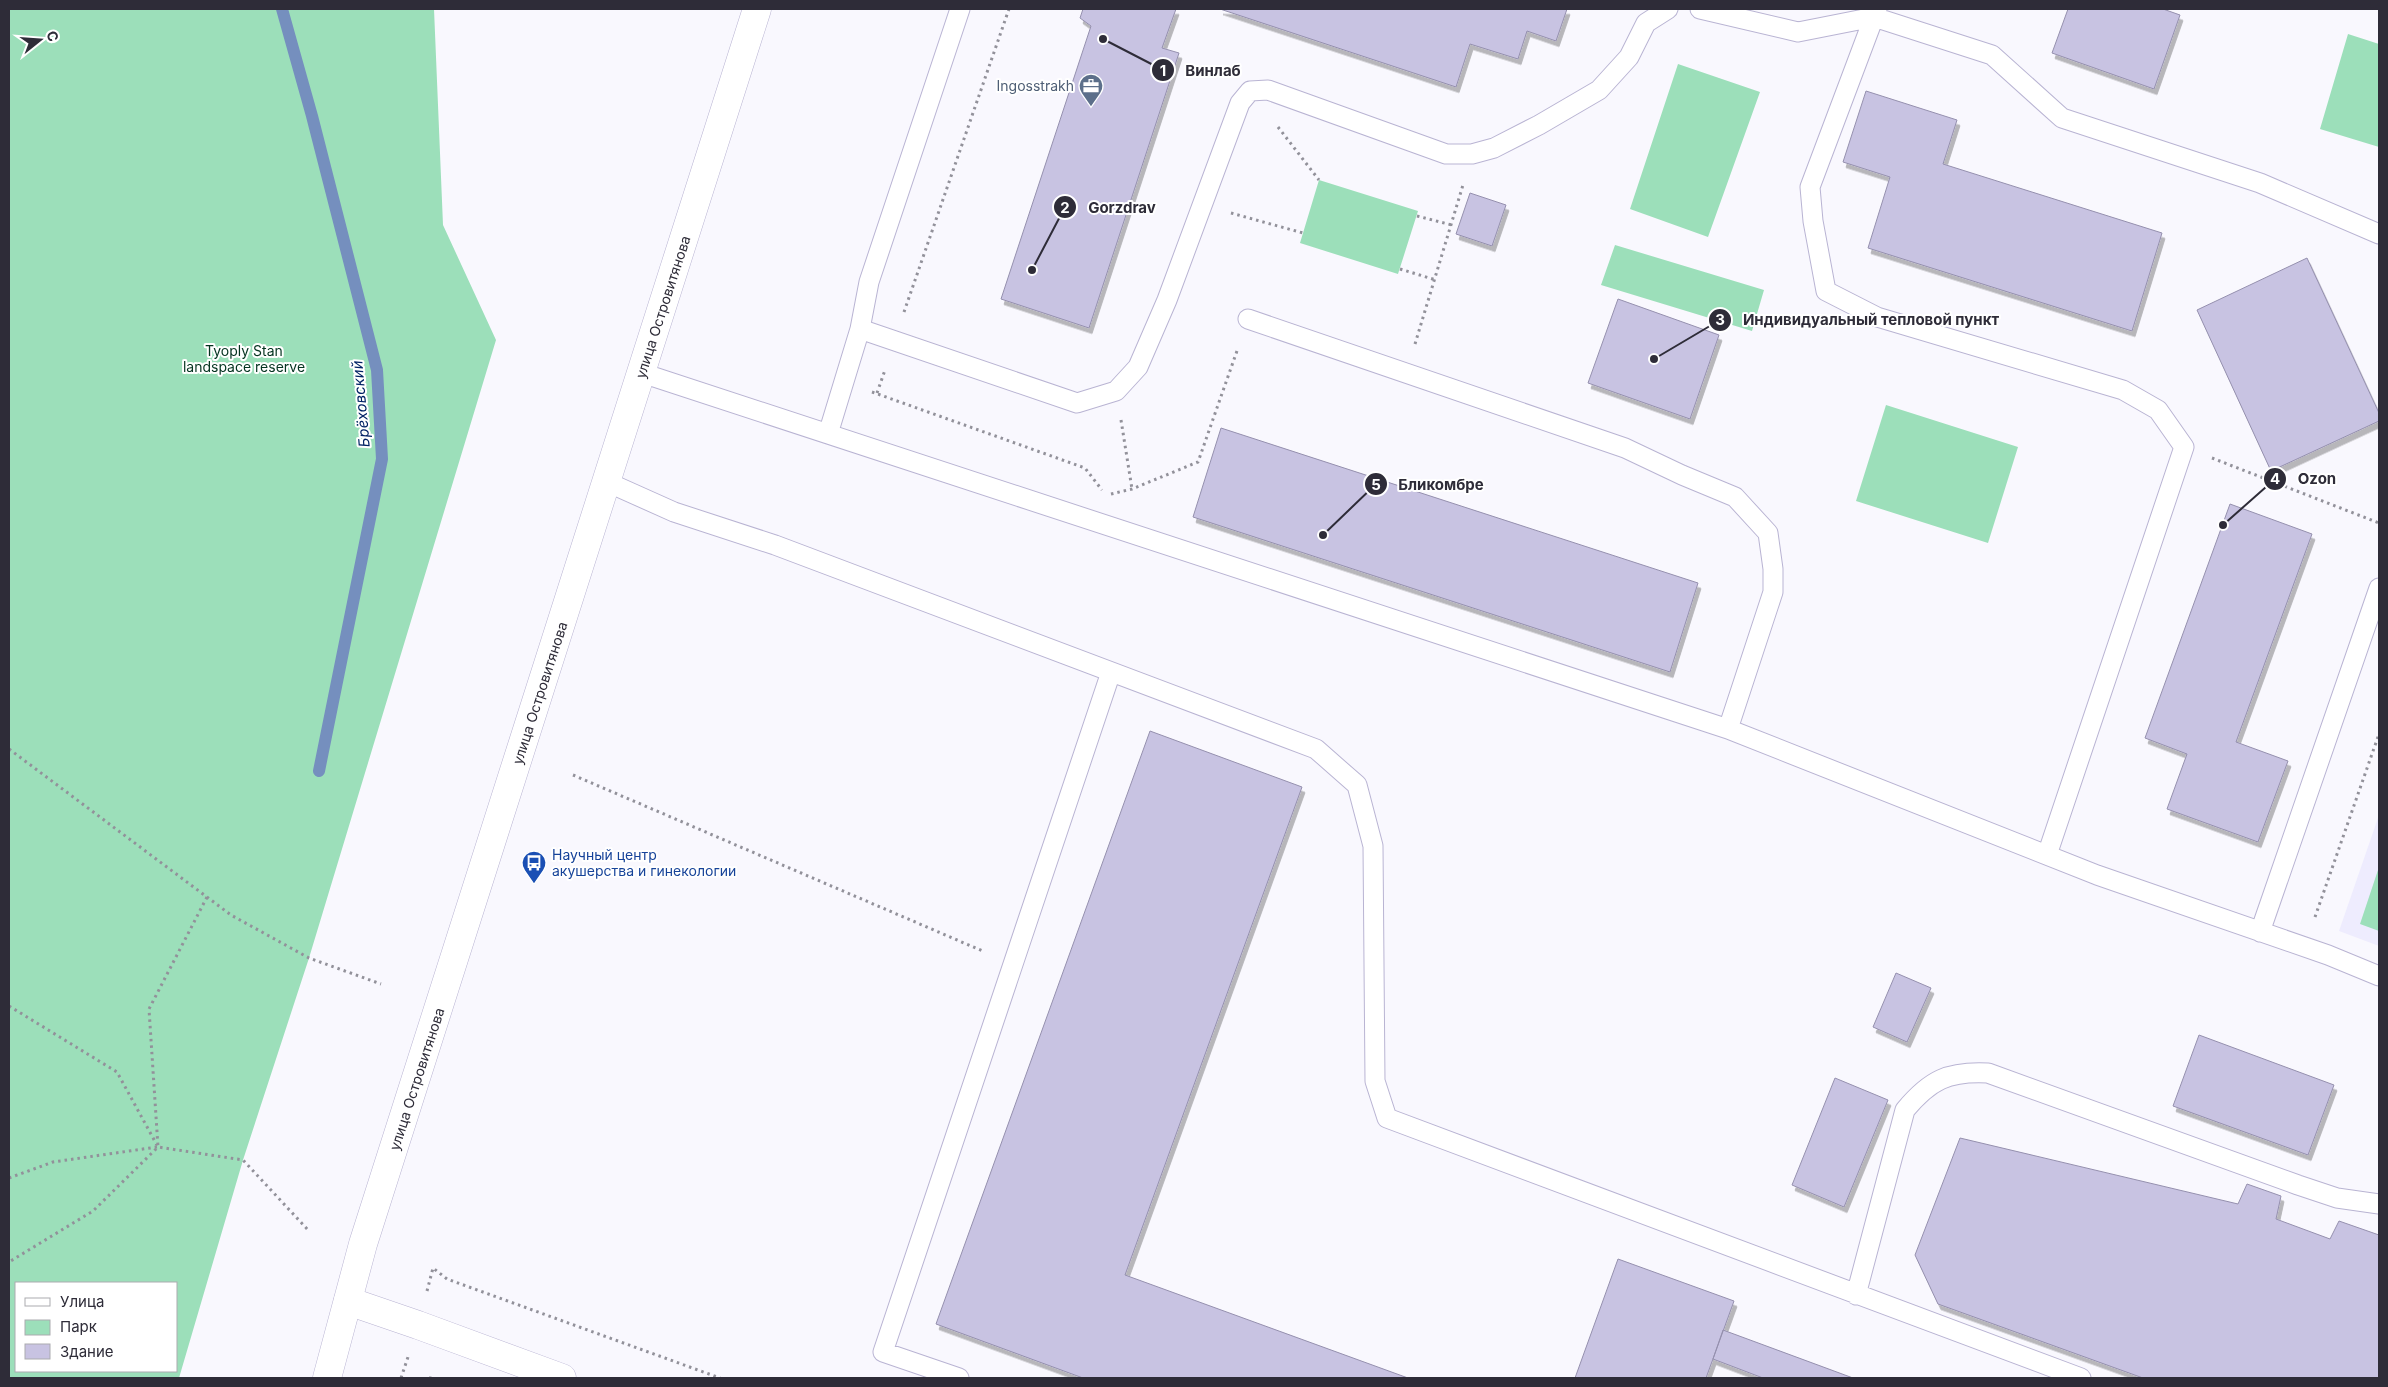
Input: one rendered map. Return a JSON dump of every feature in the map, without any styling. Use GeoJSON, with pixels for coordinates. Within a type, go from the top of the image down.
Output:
{"type":"FeatureCollection","features":[{"type":"Feature","properties":{"kind":"main road","name":"улица Островитянова"},"geometry":{"type":"LineString","coordinates":[[327,1378],[363,1244],[758,9]]}},
{"type":"Feature","properties":{"kind":"main road"},"geometry":{"type":"LineString","coordinates":[[348,1301],[562,1378]]}},
{"type":"Feature","properties":{"kind":"lane"},"geometry":{"type":"LineString","coordinates":[[828,434],[860,329],[869,282],[960,9]]}},
{"type":"Feature","properties":{"kind":"lane"},"geometry":{"type":"LineString","coordinates":[[860,329],[1077,403],[1116,391],[1138,367],[1167,300],[1240,102],[1250,91],[1268,90],[1446,154],[1472,154],[1494,148],[1540,125],[1599,90],[1629,57],[1646,23],[1668,9]]}},
{"type":"Feature","properties":{"kind":"lane"},"geometry":{"type":"LineString","coordinates":[[1700,9],[1798,32],[1876,13],[1992,55],[2062,118],[2260,183],[2379,234]]}},
{"type":"Feature","properties":{"kind":"lane"},"geometry":{"type":"LineString","coordinates":[[1876,13],[1810,187],[1826,290],[1877,317],[2123,390],[2158,410],[2184,447],[2046,855]]}},
{"type":"Feature","properties":{"kind":"lane"},"geometry":{"type":"LineString","coordinates":[[1248,319],[1625,448],[1682,475],[1735,496],[1768,532],[1773,592],[1728,729]]}},
{"type":"Feature","properties":{"kind":"lane"},"geometry":{"type":"LineString","coordinates":[[642,373],[1728,729],[2046,855],[2379,976]]}},
{"type":"Feature","properties":{"kind":"lane"},"geometry":{"type":"LineString","coordinates":[[607,482],[674,512],[775,545],[1316,749],[1357,785],[1373,846],[1375,1081],[1386,1118],[2081,1378]]}},
{"type":"Feature","properties":{"kind":"lane"},"geometry":{"type":"LineString","coordinates":[[2260,932],[2379,588]]}},
{"type":"Feature","properties":{"kind":"lane"},"geometry":{"type":"LineString","coordinates":[[958,1378],[883,1352],[1111,672]]}},
{"type":"Feature","properties":{"kind":"lane"},"geometry":{"type":"LineString","coordinates":[[1856,1295],[1905,1110],[1919,1094],[1941,1079],[1964,1072],[1988,1073],[2337,1198],[2379,1204]]}},
{"type":"Feature","properties":{"kind":"path"},"geometry":{"type":"LineString","coordinates":[[877,393],[1009,9]]}},
{"type":"Feature","properties":{"kind":"path"},"geometry":{"type":"LineString","coordinates":[[1250,91],[1319,180]]}},
{"type":"Feature","properties":{"kind":"path"},"geometry":{"type":"LineString","coordinates":[[1406,373],[1436,280],[1472,154]]}},
{"type":"Feature","properties":{"kind":"path"},"geometry":{"type":"LineString","coordinates":[[1202,205],[1303,233]]}},
{"type":"Feature","properties":{"kind":"path"},"geometry":{"type":"LineString","coordinates":[[1416,216],[1452,224]]}},
{"type":"Feature","properties":{"kind":"path"},"geometry":{"type":"LineString","coordinates":[[1400,269],[1436,280]]}},
{"type":"Feature","properties":{"kind":"path"},"geometry":{"type":"LineString","coordinates":[[844,386],[877,393],[1085,468],[1106,495],[1132,489],[1198,462],[1248,319]]}},
{"type":"Feature","properties":{"kind":"path"},"geometry":{"type":"LineString","coordinates":[[1116,391],[1132,489]]}},
{"type":"Feature","properties":{"kind":"path"},"geometry":{"type":"LineString","coordinates":[[2184,447],[2379,523]]}},
{"type":"Feature","properties":{"kind":"path"},"geometry":{"type":"LineString","coordinates":[[2305,948],[2379,734]]}},
{"type":"Feature","properties":{"kind":"path"},"geometry":{"type":"LineString","coordinates":[[9,749],[231,915],[309,958],[381,984]]}},
{"type":"Feature","properties":{"kind":"path"},"geometry":{"type":"LineString","coordinates":[[572,775],[1013,964]]}},
{"type":"Feature","properties":{"kind":"path"},"geometry":{"type":"LineString","coordinates":[[9,1262],[93,1211],[158,1147],[149,1009],[207,897]]}},
{"type":"Feature","properties":{"kind":"path"},"geometry":{"type":"LineString","coordinates":[[9,1006],[117,1072],[158,1147]]}},
{"type":"Feature","properties":{"kind":"path"},"geometry":{"type":"LineString","coordinates":[[9,1178],[53,1162],[158,1147],[243,1160],[310,1231]]}},
{"type":"Feature","properties":{"kind":"path"},"geometry":{"type":"LineString","coordinates":[[433,1268],[447,1279],[720,1378]]}},
{"type":"Feature","properties":{"kind":"path"},"geometry":{"type":"LineString","coordinates":[[429,1378],[434,1378]]}},
{"type":"Feature","properties":{"kind":"shaded area"},"geometry":{"type":"Polygon","coordinates":[[[2379,815],[2379,946],[2339,931],[2379,815]]]}},
{"type":"Feature","properties":{"kind":"green space","name":"Tyoply Stan landspace reserve"},"geometry":{"type":"Polygon","coordinates":[[[9,9],[434,9],[443,225],[496,340],[309,958],[243,1160],[179,1378],[9,1378],[9,9]]]}},
{"type":"Feature","properties":{"kind":"green space"},"geometry":{"type":"Polygon","coordinates":[[[2348,34],[2379,44],[2379,147],[2320,129],[2348,34]]]}},
{"type":"Feature","properties":{"kind":"green space"},"geometry":{"type":"Polygon","coordinates":[[[1678,64],[1760,92],[1708,237],[1630,209],[1678,64]]]}},
{"type":"Feature","properties":{"kind":"green space"},"geometry":{"type":"Polygon","coordinates":[[[1319,180],[1418,211],[1398,274],[1300,243],[1319,180]]]}},
{"type":"Feature","properties":{"kind":"green space"},"geometry":{"type":"Polygon","coordinates":[[[1615,245],[1764,290],[1752,331],[1601,285],[1615,245]]]}},
{"type":"Feature","properties":{"kind":"green space"},"geometry":{"type":"Polygon","coordinates":[[[1886,405],[2018,447],[1988,543],[1856,501],[1886,405]]]}},
{"type":"Feature","properties":{"kind":"green space"},"geometry":{"type":"Polygon","coordinates":[[[2379,867],[2379,931],[2360,924],[2379,867]]]}},
{"type":"Feature","properties":{"kind":"building"},"geometry":{"type":"Polygon","coordinates":[[[1083,9],[1176,9],[1162,48],[1179,53],[1089,328],[1001,299],[1091,26],[1080,18],[1083,9]]]}},
{"type":"Feature","properties":{"kind":"building"},"geometry":{"type":"Polygon","coordinates":[[[1220,9],[1567,9],[1556,41],[1527,31],[1518,59],[1470,44],[1456,87],[1220,9]]]}},
{"type":"Feature","properties":{"kind":"building"},"geometry":{"type":"Polygon","coordinates":[[[2068,9],[2163,9],[2180,15],[2154,89],[2052,53],[2068,9]]]}},
{"type":"Feature","properties":{"kind":"building"},"geometry":{"type":"Polygon","coordinates":[[[1866,91],[1957,120],[1943,164],[2162,233],[2132,331],[1868,248],[1890,177],[1843,162],[1866,91]]]}},
{"type":"Feature","properties":{"kind":"building"},"geometry":{"type":"Polygon","coordinates":[[[1470,193],[1506,205],[1492,246],[1456,234],[1470,193]]]}},
{"type":"Feature","properties":{"kind":"building"},"geometry":{"type":"Polygon","coordinates":[[[2307,258],[2379,413],[2379,421],[2271,471],[2197,310],[2307,258]]]}},
{"type":"Feature","properties":{"kind":"building"},"geometry":{"type":"Polygon","coordinates":[[[1618,299],[1719,335],[1690,419],[1588,383],[1618,299]]]}},
{"type":"Feature","properties":{"kind":"building"},"geometry":{"type":"Polygon","coordinates":[[[1221,428],[1698,583],[1670,672],[1193,517],[1221,428]]]}},
{"type":"Feature","properties":{"kind":"building"},"geometry":{"type":"Polygon","coordinates":[[[2230,504],[2312,534],[2236,742],[2288,761],[2258,842],[2167,809],[2187,754],[2145,738],[2230,504]]]}},
{"type":"Feature","properties":{"kind":"building"},"geometry":{"type":"Polygon","coordinates":[[[1150,731],[1302,787],[1125,1275],[1408,1378],[1083,1378],[936,1324],[1150,731]]]}},
{"type":"Feature","properties":{"kind":"building"},"geometry":{"type":"Polygon","coordinates":[[[1896,973],[1931,988],[1907,1042],[1873,1027],[1896,973]]]}},
{"type":"Feature","properties":{"kind":"building"},"geometry":{"type":"Polygon","coordinates":[[[2199,1035],[2334,1085],[2308,1155],[2173,1106],[2199,1035]]]}},
{"type":"Feature","properties":{"kind":"building"},"geometry":{"type":"Polygon","coordinates":[[[1835,1078],[1888,1100],[1844,1207],[1792,1185],[1835,1078]]]}},
{"type":"Feature","properties":{"kind":"building"},"geometry":{"type":"Polygon","coordinates":[[[1960,1138],[2238,1204],[2247,1184],[2281,1196],[2276,1219],[2330,1239],[2339,1221],[2379,1235],[2379,1378],[2143,1378],[1938,1304],[1915,1255],[1960,1138]]]}},
{"type":"Feature","properties":{"kind":"building"},"geometry":{"type":"Polygon","coordinates":[[[1618,1259],[1734,1301],[1706,1378],[1575,1378],[1618,1259]]]}},
{"type":"Feature","properties":{"kind":"building"},"geometry":{"type":"Polygon","coordinates":[[[1723,1330],[1853,1378],[1763,1378],[1713,1359],[1723,1330]]]}},
{"type":"Feature","properties":{"kind":"waterway","name":"Брёховский"},"geometry":{"type":"LineString","coordinates":[[282,9],[312,116],[377,370],[382,459],[319,771]]}},
{"type":"Feature","properties":{"kind":"place","name":"Винлаб"},"geometry":{"type":"Point","coordinates":[1103,39]}},
{"type":"Feature","properties":{"kind":"place","name":"Ingosstrakh"},"geometry":{"type":"Point","coordinates":[1091,107]}},
{"type":"Feature","properties":{"kind":"place","name":"Gorzdrav"},"geometry":{"type":"Point","coordinates":[1032,270]}},
{"type":"Feature","properties":{"kind":"place","name":"Индивидуальный тепловой пункт"},"geometry":{"type":"Point","coordinates":[1654,359]}},
{"type":"Feature","properties":{"kind":"place","name":"Ozon"},"geometry":{"type":"Point","coordinates":[2223,525]}},
{"type":"Feature","properties":{"kind":"place","name":"Бликомбре"},"geometry":{"type":"Point","coordinates":[1323,535]}},
{"type":"Feature","properties":{"kind":"place","name":"Научный центр акушерства и гинекологии"},"geometry":{"type":"Point","coordinates":[534,884]}}]}
